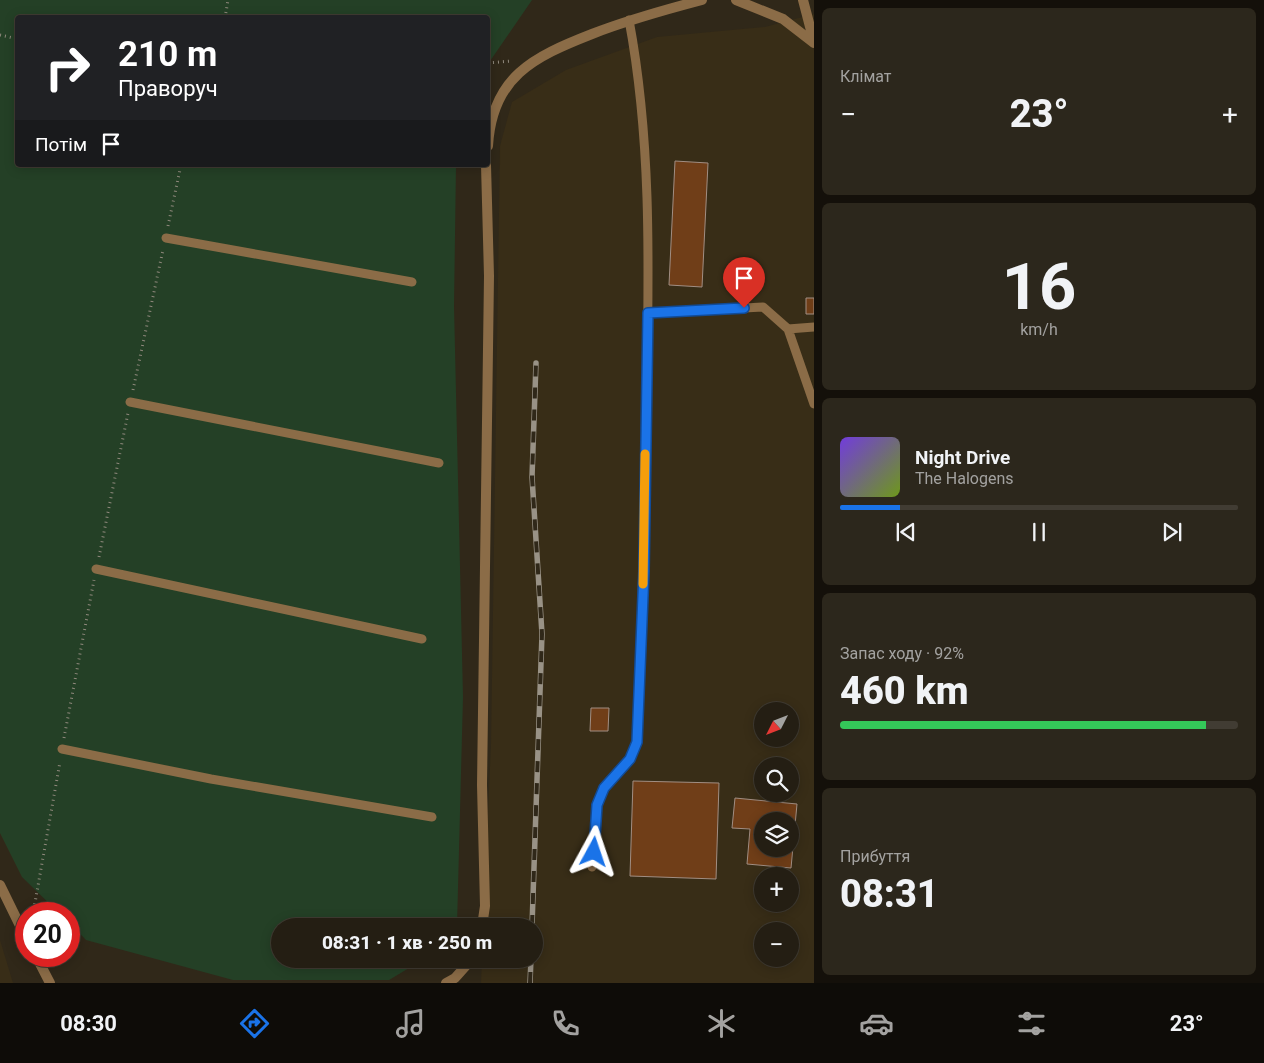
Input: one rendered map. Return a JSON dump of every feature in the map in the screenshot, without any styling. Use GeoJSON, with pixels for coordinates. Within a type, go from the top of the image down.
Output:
{"type":"FeatureCollection","features":[{"type":"Feature","properties":{"kind":"street"},"geometry":{"type":"LineString","coordinates":[[490,134],[494,111],[508,86],[534,59],[564,45],[629,20],[702,0]]}},
{"type":"Feature","properties":{"kind":"street"},"geometry":{"type":"LineString","coordinates":[[736,0],[783,19],[814,43]]}},
{"type":"Feature","properties":{"kind":"street"},"geometry":{"type":"LineString","coordinates":[[803,0],[814,43]]}},
{"type":"Feature","properties":{"kind":"street"},"geometry":{"type":"LineString","coordinates":[[483,918],[485,906],[482,785],[489,276],[486,167]]}},
{"type":"Feature","properties":{"kind":"street"},"geometry":{"type":"LineString","coordinates":[[0,884],[15,915]]}},
{"type":"Feature","properties":{"kind":"street"},"geometry":{"type":"LineString","coordinates":[[42,967],[50,983]]}},
{"type":"Feature","properties":{"kind":"street"},"geometry":{"type":"LineString","coordinates":[[446,983],[455,978],[464,968]]}},
{"type":"Feature","properties":{"kind":"lane"},"geometry":{"type":"LineString","coordinates":[[592,867],[597,805],[604,788],[630,759],[637,742],[644,571],[648,313],[646,170],[637,63],[629,20]]}},
{"type":"Feature","properties":{"kind":"lane"},"geometry":{"type":"LineString","coordinates":[[166,238],[412,282]]}},
{"type":"Feature","properties":{"kind":"lane"},"geometry":{"type":"LineString","coordinates":[[648,313],[763,307],[788,329],[814,404]]}},
{"type":"Feature","properties":{"kind":"lane"},"geometry":{"type":"LineString","coordinates":[[788,329],[814,327]]}},
{"type":"Feature","properties":{"kind":"lane"},"geometry":{"type":"LineString","coordinates":[[130,402],[439,463]]}},
{"type":"Feature","properties":{"kind":"lane"},"geometry":{"type":"LineString","coordinates":[[96,569],[422,640]]}},
{"type":"Feature","properties":{"kind":"lane"},"geometry":{"type":"LineString","coordinates":[[62,748],[211,779],[432,818]]}},
{"type":"Feature","properties":{"kind":"path"},"geometry":{"type":"LineString","coordinates":[[226,15],[228,0]]}},
{"type":"Feature","properties":{"kind":"path"},"geometry":{"type":"LineString","coordinates":[[0,35],[15,38]]}},
{"type":"Feature","properties":{"kind":"path"},"geometry":{"type":"LineString","coordinates":[[35,902],[96,569],[181,167]]}},
{"type":"Feature","properties":{"kind":"shaded area"},"geometry":{"type":"Polygon","coordinates":[[[814,14],[814,983],[481,983],[482,968],[543,968],[543,918],[483,918],[491,745],[500,146],[512,102],[566,70],[657,37],[765,27],[814,14]]]}},
{"type":"Feature","properties":{"kind":"shaded area"},"geometry":{"type":"Polygon","coordinates":[[[0,940],[13,983],[0,983],[0,940]]]}},
{"type":"Feature","properties":{"kind":"green space"},"geometry":{"type":"Polygon","coordinates":[[[0,0],[532,0],[490,61],[490,15],[15,15],[15,167],[456,167],[454,306],[463,697],[457,918],[271,918],[271,968],[409,968],[389,980],[233,980],[86,940],[80,934],[80,902],[48,902],[22,877],[0,833],[0,0]]]}},
{"type":"Feature","properties":{"kind":"building"},"geometry":{"type":"Polygon","coordinates":[[[675,161],[708,163],[702,287],[669,285],[675,161]]]}},
{"type":"Feature","properties":{"kind":"building"},"geometry":{"type":"Polygon","coordinates":[[[806,298],[814,298],[814,314],[806,314],[806,298]]]}},
{"type":"Feature","properties":{"kind":"building"},"geometry":{"type":"Polygon","coordinates":[[[591,708],[609,708],[608,731],[590,731],[591,708]]]}},
{"type":"Feature","properties":{"kind":"building"},"geometry":{"type":"Polygon","coordinates":[[[633,781],[719,783],[716,879],[630,876],[633,781]]]}},
{"type":"Feature","properties":{"kind":"building"},"geometry":{"type":"Polygon","coordinates":[[[735,798],[754,800],[754,802],[797,804],[796,812],[754,812],[754,857],[792,857],[791,867],[747,864],[750,829],[732,828],[735,798]]]}},
{"type":"Feature","properties":{"kind":"railway"},"geometry":{"type":"LineString","coordinates":[[532,918],[542,634],[532,477],[536,363]]}},
{"type":"Feature","properties":{"kind":"railway"},"geometry":{"type":"LineString","coordinates":[[530,983],[531,968]]}},
{"type":"Feature","properties":{"kind":"slow traffic"},"geometry":{"type":"LineString","coordinates":[[643,584],[645,454]]}},
{"type":"Feature","properties":{"kind":"route"},"geometry":{"type":"LineString","coordinates":[[594,852],[597,805],[604,788],[630,759],[637,742],[644,571],[648,313],[744,308]]}}]}
